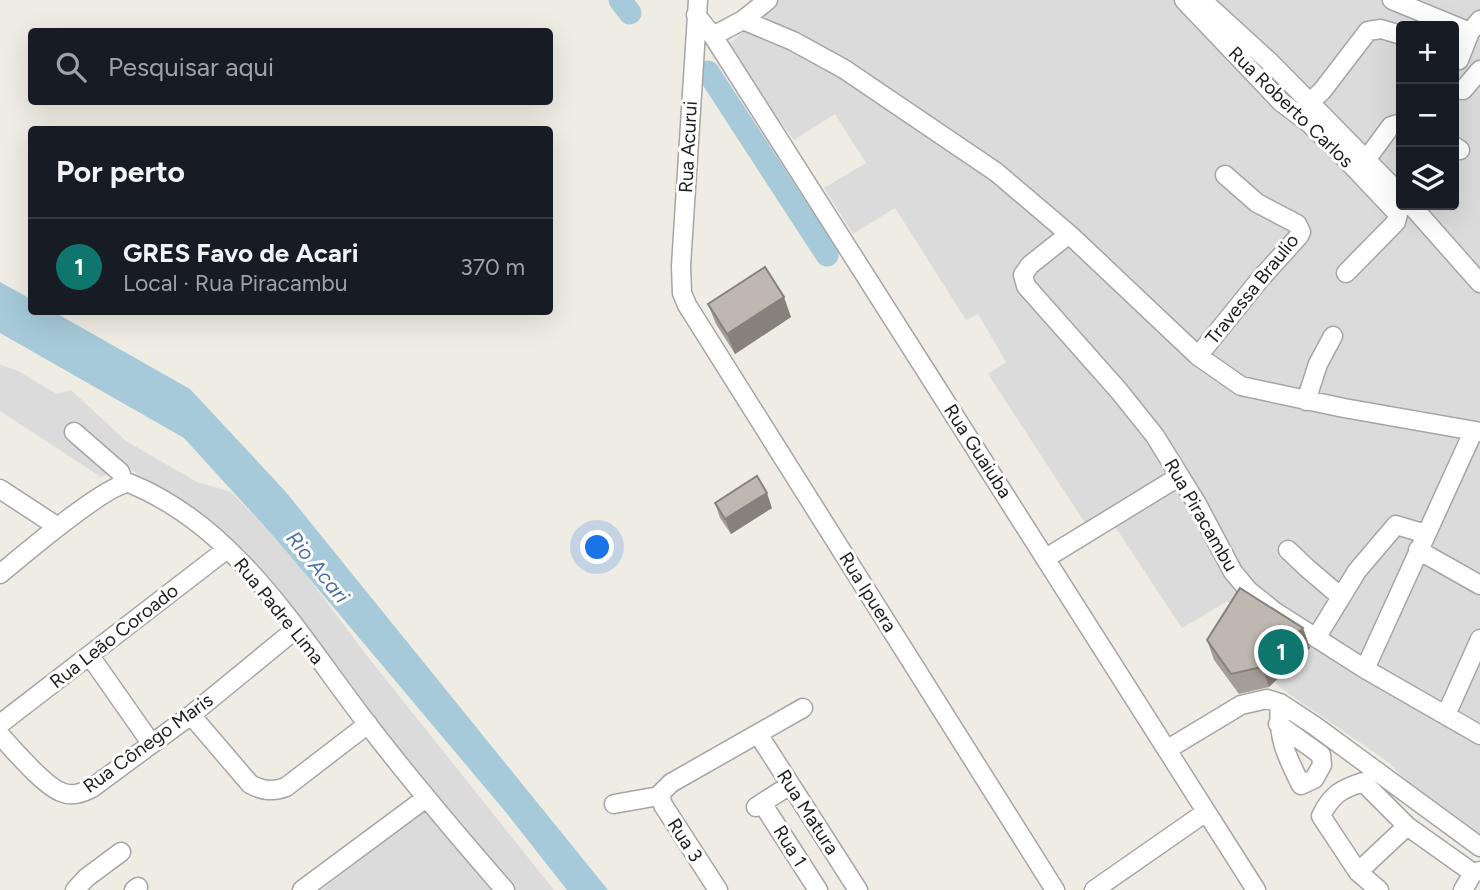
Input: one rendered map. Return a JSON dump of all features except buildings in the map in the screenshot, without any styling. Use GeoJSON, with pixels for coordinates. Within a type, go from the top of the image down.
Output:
{"type":"FeatureCollection","features":[{"type":"Feature","properties":{"kind":"street"},"geometry":{"type":"LineString","coordinates":[[713,36],[743,20],[768,0]]}},
{"type":"Feature","properties":{"kind":"street","name":"Rua Roberto Carlos"},"geometry":{"type":"LineString","coordinates":[[1184,0],[1238,44],[1257,76],[1281,102],[1355,155],[1396,200]]}},
{"type":"Feature","properties":{"kind":"street"},"geometry":{"type":"LineString","coordinates":[[1202,0],[1238,44],[1271,63],[1310,102],[1355,155],[1396,191]]}},
{"type":"Feature","properties":{"kind":"street"},"geometry":{"type":"LineString","coordinates":[[1392,0],[1475,26],[1459,55]]}},
{"type":"Feature","properties":{"kind":"street","name":"Rua Guaiuba"},"geometry":{"type":"LineString","coordinates":[[697,7],[1256,890]]}},
{"type":"Feature","properties":{"kind":"street","name":"Rua Acurui"},"geometry":{"type":"LineString","coordinates":[[682,293],[681,266],[697,7]]}},
{"type":"Feature","properties":{"kind":"street"},"geometry":{"type":"LineString","coordinates":[[743,20],[793,41],[867,83],[996,172],[1069,234],[1198,356],[1241,386],[1306,401],[1476,432],[1422,542],[1365,669]]}},
{"type":"Feature","properties":{"kind":"street"},"geometry":{"type":"LineString","coordinates":[[1310,102],[1322,91],[1368,31],[1381,29],[1396,34]]}},
{"type":"Feature","properties":{"kind":"street"},"geometry":{"type":"LineString","coordinates":[[1459,60],[1480,69],[1464,90],[1459,90]]}},
{"type":"Feature","properties":{"kind":"street"},"geometry":{"type":"LineString","coordinates":[[1257,76],[1271,63]]}},
{"type":"Feature","properties":{"kind":"street"},"geometry":{"type":"LineString","coordinates":[[1355,155],[1396,124]]}},
{"type":"Feature","properties":{"kind":"street","name":"Travessa Braulio"},"geometry":{"type":"LineString","coordinates":[[1198,356],[1301,232],[1297,225],[1257,203],[1225,175]]}},
{"type":"Feature","properties":{"kind":"street"},"geometry":{"type":"LineString","coordinates":[[1346,273],[1396,222],[1403,210]]}},
{"type":"Feature","properties":{"kind":"street","name":"Rua Roberto Carlos"},"geometry":{"type":"LineString","coordinates":[[1405,210],[1480,283]]}},
{"type":"Feature","properties":{"kind":"street","name":"Rua Piracambu"},"geometry":{"type":"LineString","coordinates":[[1069,234],[1030,265],[1023,275],[1026,286],[1155,436],[1233,572],[1249,591],[1274,611],[1365,669],[1480,735]]}},
{"type":"Feature","properties":{"kind":"street","name":"Rua Ipuera"},"geometry":{"type":"LineString","coordinates":[[682,293],[687,305],[1055,890]]}},
{"type":"Feature","properties":{"kind":"street"},"geometry":{"type":"LineString","coordinates":[[1306,401],[1318,364],[1334,336]]}},
{"type":"Feature","properties":{"kind":"street"},"geometry":{"type":"LineString","coordinates":[[0,574],[58,527],[124,483],[120,472],[74,432]]}},
{"type":"Feature","properties":{"kind":"street"},"geometry":{"type":"LineString","coordinates":[[1046,558],[1180,476]]}},
{"type":"Feature","properties":{"kind":"street","name":"Rua Padre Lima"},"geometry":{"type":"LineString","coordinates":[[124,483],[134,485],[170,504],[246,566],[426,798],[505,890]]}},
{"type":"Feature","properties":{"kind":"street"},"geometry":{"type":"LineString","coordinates":[[0,489],[58,527]]}},
{"type":"Feature","properties":{"kind":"street"},"geometry":{"type":"LineString","coordinates":[[1316,638],[1366,558],[1396,525],[1480,585]]}},
{"type":"Feature","properties":{"kind":"street","name":"Rua Leão Coroado"},"geometry":{"type":"LineString","coordinates":[[0,724],[227,549]]}},
{"type":"Feature","properties":{"kind":"street"},"geometry":{"type":"LineString","coordinates":[[1288,550],[1341,597]]}},
{"type":"Feature","properties":{"kind":"street","name":"Rua Cônego Maris"},"geometry":{"type":"LineString","coordinates":[[0,735],[48,784],[61,793],[81,793],[92,788],[191,715],[296,629]]}},
{"type":"Feature","properties":{"kind":"street"},"geometry":{"type":"LineString","coordinates":[[1446,715],[1480,639]]}},
{"type":"Feature","properties":{"kind":"street"},"geometry":{"type":"LineString","coordinates":[[90,656],[151,743]]}},
{"type":"Feature","properties":{"kind":"street"},"geometry":{"type":"LineString","coordinates":[[1168,749],[1241,705],[1267,699],[1280,703],[1480,847]]}},
{"type":"Feature","properties":{"kind":"street"},"geometry":{"type":"LineString","coordinates":[[1278,724],[1280,703]]}},
{"type":"Feature","properties":{"kind":"street"},"geometry":{"type":"LineString","coordinates":[[614,804],[661,793],[803,708]]}},
{"type":"Feature","properties":{"kind":"street"},"geometry":{"type":"LineString","coordinates":[[191,715],[250,784],[261,790],[275,791],[286,787],[368,724]]}},
{"type":"Feature","properties":{"kind":"street","name":"Rua Matura"},"geometry":{"type":"LineString","coordinates":[[758,734],[858,890]]}},
{"type":"Feature","properties":{"kind":"street"},"geometry":{"type":"LineString","coordinates":[[1379,890],[1358,872],[1321,816],[1328,800],[1347,787],[1363,782],[1407,825],[1477,872],[1462,890]]}},
{"type":"Feature","properties":{"kind":"street","name":"Rua 1"},"geometry":{"type":"LineString","coordinates":[[790,785],[759,805],[818,890]]}},
{"type":"Feature","properties":{"kind":"street","name":"Rua 3"},"geometry":{"type":"LineString","coordinates":[[661,793],[718,890]]}},
{"type":"Feature","properties":{"kind":"street"},"geometry":{"type":"LineString","coordinates":[[304,890],[426,798]]}},
{"type":"Feature","properties":{"kind":"street"},"geometry":{"type":"LineString","coordinates":[[1094,890],[1206,812]]}},
{"type":"Feature","properties":{"kind":"street"},"geometry":{"type":"LineString","coordinates":[[1358,872],[1407,825]]}},
{"type":"Feature","properties":{"kind":"street"},"geometry":{"type":"LineString","coordinates":[[75,890],[86,878],[121,852]]}},
{"type":"Feature","properties":{"kind":"shaded area"},"geometry":{"type":"Polygon","coordinates":[[[779,0],[1193,0],[1305,108],[1396,202],[1396,210],[1404,210],[1480,289],[1480,835],[1408,782],[1388,762],[1279,687],[1228,601],[1182,628],[1106,513],[1087,526],[988,374],[1006,362],[978,314],[966,320],[895,208],[853,234],[824,188],[866,163],[835,114],[794,140],[725,48],[779,0]]]}},
{"type":"Feature","properties":{"kind":"shaded area"},"geometry":{"type":"Polygon","coordinates":[[[1208,0],[1480,0],[1480,280],[1417,210],[1459,210],[1459,21],[1396,21],[1396,187],[1208,0]]]}},
{"type":"Feature","properties":{"kind":"shaded area"},"geometry":{"type":"Polygon","coordinates":[[[0,365],[18,371],[57,394],[71,390],[126,441],[197,482],[231,492],[288,551],[368,657],[554,890],[321,890],[437,801],[314,635],[244,550],[126,466],[101,477],[0,411],[0,365]]]}},
{"type":"Feature","properties":{"kind":"water","name":"Rio Acari"},"geometry":{"type":"Polygon","coordinates":[[[0,282],[28,297],[28,315],[59,315],[190,389],[285,491],[608,890],[567,890],[504,810],[276,539],[184,438],[0,333],[0,282]]]}},
{"type":"Feature","properties":{"kind":"waterway"},"geometry":{"type":"LineString","coordinates":[[620,0],[630,13]]}},
{"type":"Feature","properties":{"kind":"waterway"},"geometry":{"type":"LineString","coordinates":[[708,72],[827,255]]}},
{"type":"Feature","properties":{"kind":"place","name":"GRES Favo de Acari"},"geometry":{"type":"Point","coordinates":[1281,652]}}]}
